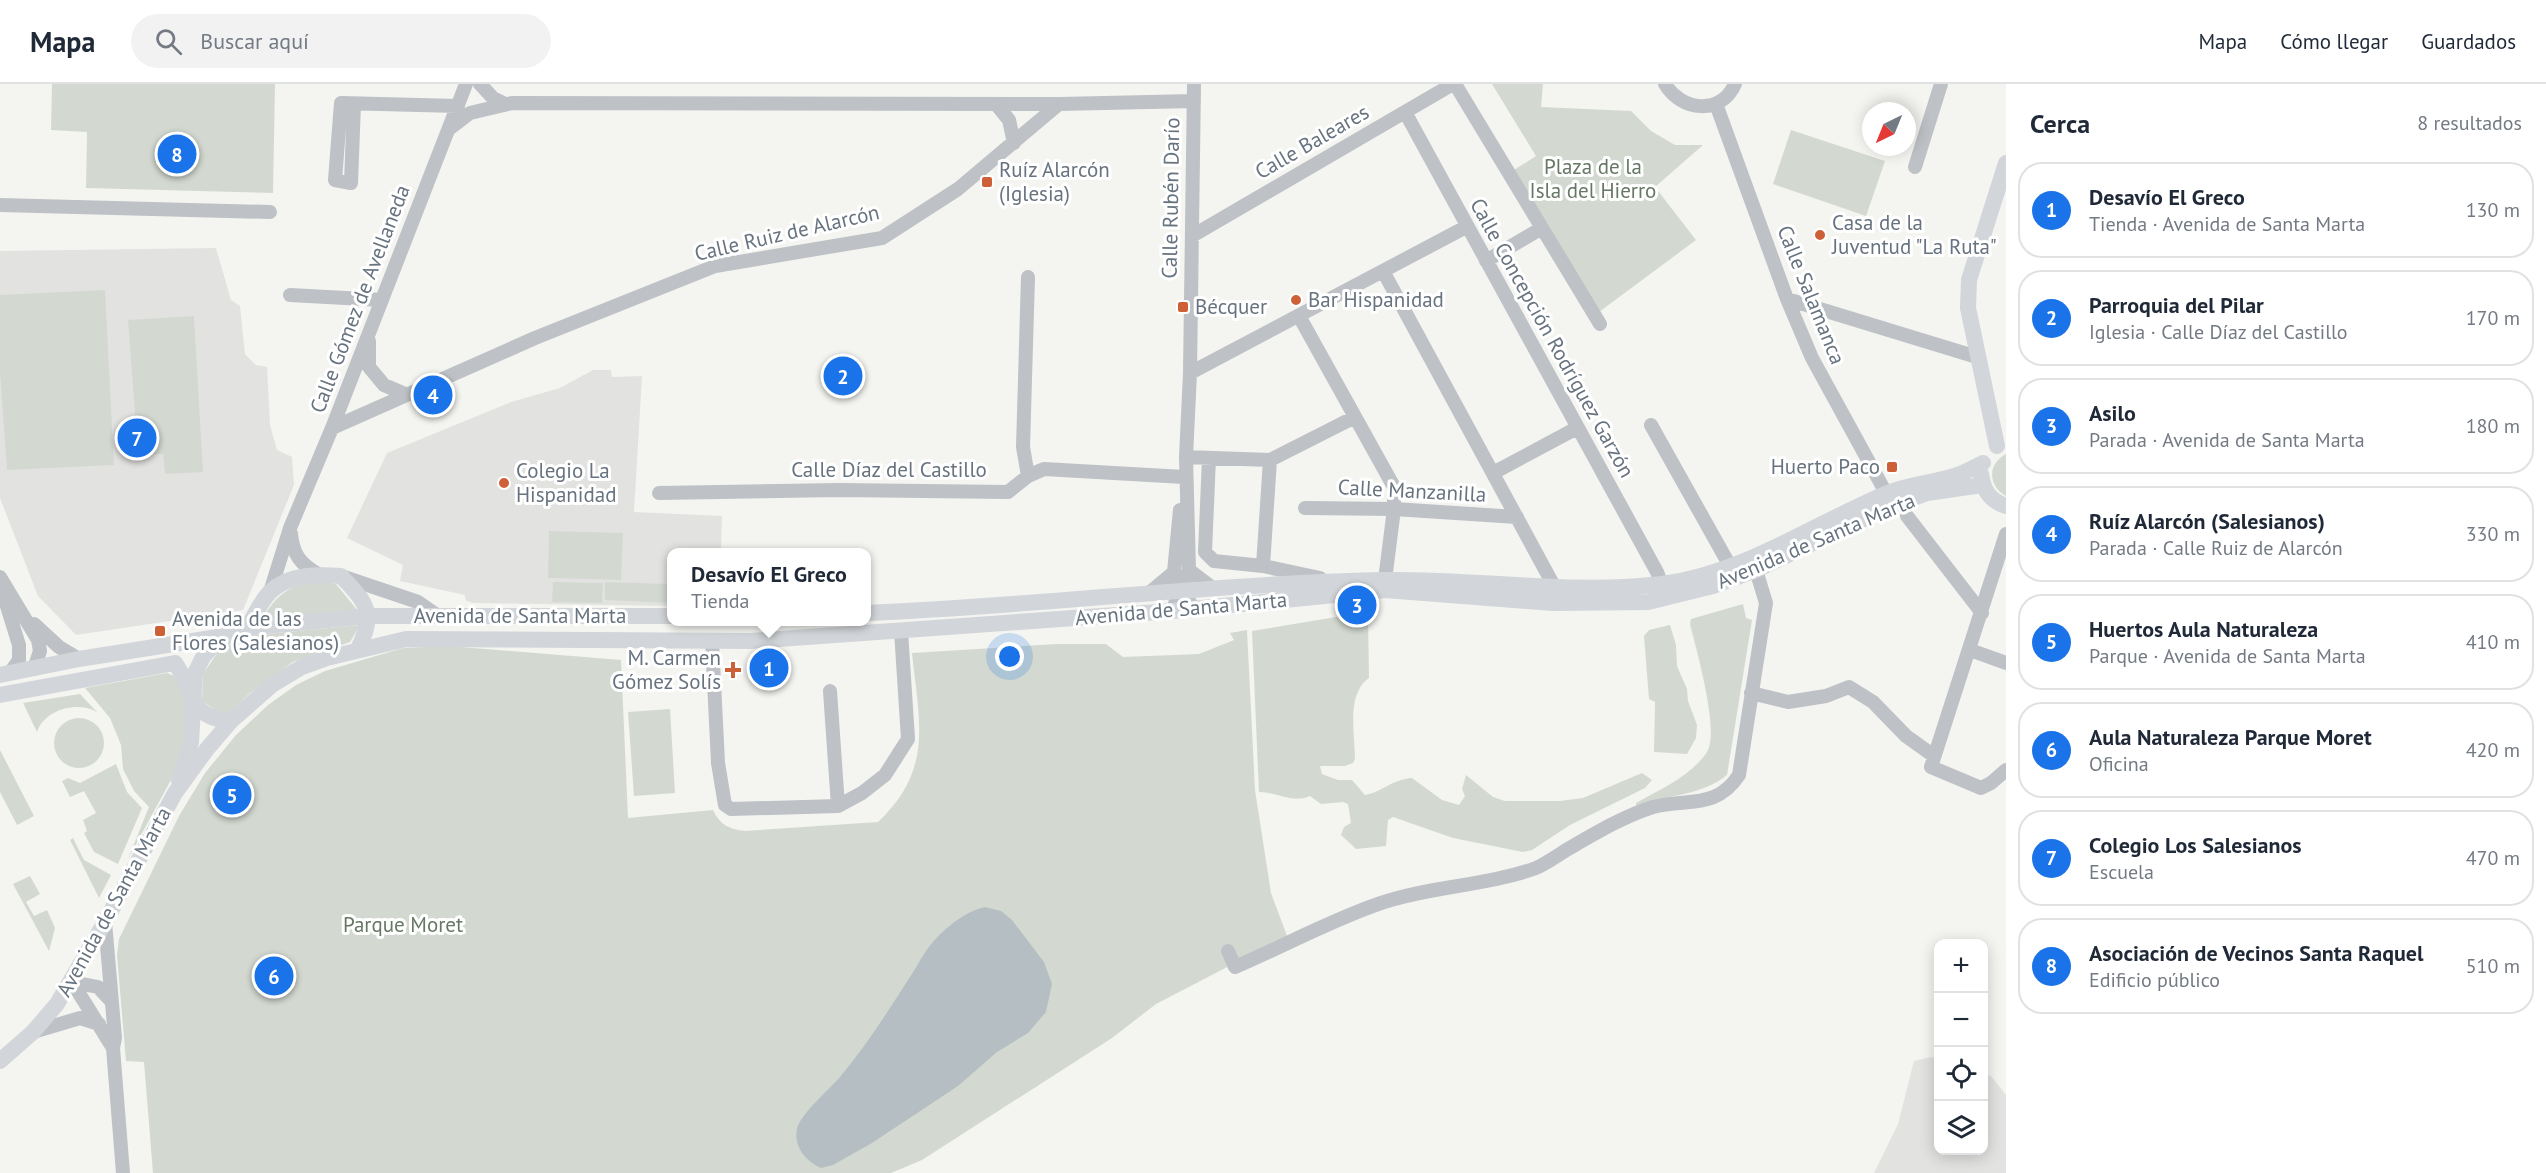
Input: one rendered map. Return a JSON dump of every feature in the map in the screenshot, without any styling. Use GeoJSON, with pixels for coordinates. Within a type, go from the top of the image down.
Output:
{"type":"FeatureCollection","features":[{"type":"Feature","properties":{"kind":"main road"},"geometry":{"type":"LineString","coordinates":[[2006,163],[1969,280],[1968,308],[1977,357],[2002,444],[1988,453],[1983,463],[1982,485],[1994,501],[2006,506]]}},
{"type":"Feature","properties":{"kind":"main road","name":"Avenida de Santa Marta"},"geometry":{"type":"LineString","coordinates":[[1665,591],[1730,567],[1886,494],[1958,475],[1983,463]]}},
{"type":"Feature","properties":{"kind":"main road","name":"Avenida de Santa Marta"},"geometry":{"type":"LineString","coordinates":[[871,613],[1075,601],[1149,593],[1333,581],[1554,595],[1590,588],[1665,591],[1713,586],[1756,570],[1889,507],[1928,493],[1982,485]]}},
{"type":"Feature","properties":{"kind":"main road"},"geometry":{"type":"LineString","coordinates":[[3,677],[26,678],[34,669],[79,659],[244,631],[270,591],[287,581],[318,574],[341,576],[361,596],[369,616],[358,649]]}},
{"type":"Feature","properties":{"kind":"main road","name":"Avenida de Santa Marta"},"geometry":{"type":"LineString","coordinates":[[0,1061],[33,1032],[72,982],[175,793],[207,749],[231,721],[272,685],[302,667],[358,649],[406,639],[751,641],[1172,611],[1385,585]]}},
{"type":"Feature","properties":{"kind":"main road","name":"Avenida de Santa Marta"},"geometry":{"type":"LineString","coordinates":[[175,793],[191,742],[195,706],[195,674],[203,657],[212,647],[244,631],[369,616],[667,616]]}},
{"type":"Feature","properties":{"kind":"main road"},"geometry":{"type":"LineString","coordinates":[[34,669],[49,673],[132,657],[159,664]]}},
{"type":"Feature","properties":{"kind":"main road"},"geometry":{"type":"LineString","coordinates":[[0,695],[159,664],[175,663],[184,675],[195,706],[214,720],[231,721]]}},
{"type":"Feature","properties":{"kind":"street","name":"Calle Gómez de Avellaneda"},"geometry":{"type":"LineString","coordinates":[[270,591],[290,528],[332,428],[466,84]]}},
{"type":"Feature","properties":{"kind":"street"},"geometry":{"type":"LineString","coordinates":[[480,84],[493,98],[506,104]]}},
{"type":"Feature","properties":{"kind":"street","name":"Calle Rubén Darío"},"geometry":{"type":"LineString","coordinates":[[1194,84],[1190,373],[1186,457],[1174,572],[1181,591],[1194,609]]}},
{"type":"Feature","properties":{"kind":"street"},"geometry":{"type":"LineString","coordinates":[[1454,84],[1600,324]]}},
{"type":"Feature","properties":{"kind":"street","name":"Calle Baleares"},"geometry":{"type":"LineString","coordinates":[[1192,236],[1454,84]]}},
{"type":"Feature","properties":{"kind":"street"},"geometry":{"type":"LineString","coordinates":[[1665,84],[1675,98],[1691,106],[1704,107],[1716,104],[1725,98],[1735,84]]}},
{"type":"Feature","properties":{"kind":"street"},"geometry":{"type":"LineString","coordinates":[[1915,167],[1941,84]]}},
{"type":"Feature","properties":{"kind":"street"},"geometry":{"type":"LineString","coordinates":[[449,129],[470,113],[506,104],[1059,104],[1194,101]]}},
{"type":"Feature","properties":{"kind":"street"},"geometry":{"type":"LineString","coordinates":[[354,104],[351,183],[335,180],[341,103],[458,106]]}},
{"type":"Feature","properties":{"kind":"street"},"geometry":{"type":"LineString","coordinates":[[996,104],[1009,120],[1014,142]]}},
{"type":"Feature","properties":{"kind":"street","name":"Calle Ruiz de Alarcón"},"geometry":{"type":"LineString","coordinates":[[332,428],[535,338],[715,266],[882,238],[938,205],[1059,104]]}},
{"type":"Feature","properties":{"kind":"street","name":"Calle Salamanca"},"geometry":{"type":"LineString","coordinates":[[1716,104],[1787,298],[1812,358],[1886,494]]}},
{"type":"Feature","properties":{"kind":"street","name":"Calle Concepción Rodríguez Garzón"},"geometry":{"type":"LineString","coordinates":[[1405,112],[1665,591]]}},
{"type":"Feature","properties":{"kind":"street"},"geometry":{"type":"LineString","coordinates":[[0,205],[270,212]]}},
{"type":"Feature","properties":{"kind":"street"},"geometry":{"type":"LineString","coordinates":[[1190,373],[1466,227]]}},
{"type":"Feature","properties":{"kind":"street"},"geometry":{"type":"LineString","coordinates":[[1486,261],[1542,228]]}},
{"type":"Feature","properties":{"kind":"street"},"geometry":{"type":"LineString","coordinates":[[1383,271],[1517,517],[1554,595]]}},
{"type":"Feature","properties":{"kind":"street"},"geometry":{"type":"LineString","coordinates":[[1028,277],[1023,447],[1028,476]]}},
{"type":"Feature","properties":{"kind":"street"},"geometry":{"type":"LineString","coordinates":[[290,295],[382,300]]}},
{"type":"Feature","properties":{"kind":"street"},"geometry":{"type":"LineString","coordinates":[[1787,298],[1977,357]]}},
{"type":"Feature","properties":{"kind":"street"},"geometry":{"type":"LineString","coordinates":[[1299,316],[1394,487],[1394,509],[1385,585]]}},
{"type":"Feature","properties":{"kind":"street"},"geometry":{"type":"LineString","coordinates":[[369,333],[369,368],[384,385],[405,394]]}},
{"type":"Feature","properties":{"kind":"street"},"geometry":{"type":"LineString","coordinates":[[1186,457],[1270,460],[1355,417]]}},
{"type":"Feature","properties":{"kind":"street"},"geometry":{"type":"LineString","coordinates":[[1651,425],[1730,567]]}},
{"type":"Feature","properties":{"kind":"street"},"geometry":{"type":"LineString","coordinates":[[1493,473],[1577,429]]}},
{"type":"Feature","properties":{"kind":"street","name":"Calle Rubén Darío"},"geometry":{"type":"LineString","coordinates":[[1172,611],[1189,570],[1186,457]]}},
{"type":"Feature","properties":{"kind":"street"},"geometry":{"type":"LineString","coordinates":[[1209,458],[1205,552],[1214,561],[1263,566],[1333,581]]}},
{"type":"Feature","properties":{"kind":"street"},"geometry":{"type":"LineString","coordinates":[[1263,566],[1270,460]]}},
{"type":"Feature","properties":{"kind":"street","name":"Calle Díaz del Castillo"},"geometry":{"type":"LineString","coordinates":[[659,493],[839,490],[1008,492],[1028,476],[1044,469],[1184,477]]}},
{"type":"Feature","properties":{"kind":"street","name":"Calle Manzanilla"},"geometry":{"type":"LineString","coordinates":[[1305,508],[1394,509],[1517,517]]}},
{"type":"Feature","properties":{"kind":"street"},"geometry":{"type":"LineString","coordinates":[[1907,516],[1982,613]]}},
{"type":"Feature","properties":{"kind":"street"},"geometry":{"type":"LineString","coordinates":[[290,528],[292,549],[299,560],[318,574]]}},
{"type":"Feature","properties":{"kind":"street"},"geometry":{"type":"LineString","coordinates":[[1932,762],[2006,534]]}},
{"type":"Feature","properties":{"kind":"street"},"geometry":{"type":"LineString","coordinates":[[1189,570],[1214,589]]}},
{"type":"Feature","properties":{"kind":"street"},"geometry":{"type":"LineString","coordinates":[[1228,951],[1235,967],[1380,903],[1417,892],[1474,883],[1537,867],[1601,830],[1653,807],[1700,802],[1732,784],[1739,774],[1766,603],[1756,570]]}},
{"type":"Feature","properties":{"kind":"street"},"geometry":{"type":"LineString","coordinates":[[1149,593],[1174,572]]}},
{"type":"Feature","properties":{"kind":"street"},"geometry":{"type":"LineString","coordinates":[[341,576],[418,602],[438,615]]}},
{"type":"Feature","properties":{"kind":"street"},"geometry":{"type":"LineString","coordinates":[[0,577],[38,640],[40,651],[34,669]]}},
{"type":"Feature","properties":{"kind":"street"},"geometry":{"type":"LineString","coordinates":[[0,582],[18,645],[19,660],[3,677]]}},
{"type":"Feature","properties":{"kind":"street"},"geometry":{"type":"LineString","coordinates":[[21,611],[58,647],[79,659]]}},
{"type":"Feature","properties":{"kind":"street"},"geometry":{"type":"LineString","coordinates":[[712,641],[716,778],[726,805],[731,809],[838,806],[862,793],[885,775],[908,739],[902,631]]}},
{"type":"Feature","properties":{"kind":"street"},"geometry":{"type":"LineString","coordinates":[[18,645],[34,669]]}},
{"type":"Feature","properties":{"kind":"street"},"geometry":{"type":"LineString","coordinates":[[1970,650],[2006,663]]}},
{"type":"Feature","properties":{"kind":"street"},"geometry":{"type":"LineString","coordinates":[[1752,693],[1788,702],[1826,696],[1849,687],[1873,702],[1932,762],[1981,788],[2006,770]]}},
{"type":"Feature","properties":{"kind":"street"},"geometry":{"type":"LineString","coordinates":[[830,691],[838,806]]}},
{"type":"Feature","properties":{"kind":"street"},"geometry":{"type":"LineString","coordinates":[[105,922],[123,1173]]}},
{"type":"Feature","properties":{"kind":"street"},"geometry":{"type":"LineString","coordinates":[[72,982],[98,987],[112,1002]]}},
{"type":"Feature","properties":{"kind":"street"},"geometry":{"type":"LineString","coordinates":[[72,982],[113,1048]]}},
{"type":"Feature","properties":{"kind":"street"},"geometry":{"type":"LineString","coordinates":[[33,1032],[80,1018],[99,1024]]}},
{"type":"Feature","properties":{"kind":"shaded area"},"geometry":{"type":"Polygon","coordinates":[[[216,248],[231,300],[240,306],[245,354],[256,365],[267,367],[270,425],[277,450],[292,457],[294,485],[243,610],[76,635],[38,596],[0,498],[0,251],[216,248]]]}},
{"type":"Feature","properties":{"kind":"shaded area","name":"Colegio La Hispanidad"},"geometry":{"type":"Polygon","coordinates":[[[593,370],[611,370],[612,377],[642,376],[634,512],[722,516],[721,548],[667,548],[667,606],[474,603],[466,601],[465,595],[400,581],[403,565],[347,538],[387,453],[511,402],[560,388],[593,370]]]}},
{"type":"Feature","properties":{"kind":"shaded area"},"geometry":{"type":"Polygon","coordinates":[[[985,907],[1001,911],[1012,920],[1044,962],[1052,984],[1046,1012],[1028,1033],[997,1052],[958,1086],[872,1143],[833,1165],[821,1168],[816,1165],[806,1158],[797,1142],[797,1129],[803,1116],[858,1054],[933,942],[957,920],[985,907]]]}},
{"type":"Feature","properties":{"kind":"shaded area"},"geometry":{"type":"Polygon","coordinates":[[[1934,1058],[1934,1155],[1988,1155],[1988,1075],[1991,1076],[2006,1095],[2006,1173],[1874,1173],[1898,1124],[1914,1061],[1934,1058]]]}},
{"type":"Feature","properties":{"kind":"green space"},"geometry":{"type":"Polygon","coordinates":[[[52,84],[275,84],[273,193],[86,188],[87,132],[51,130],[52,84]]]}},
{"type":"Feature","properties":{"kind":"green space","name":"Plaza de la Isla del Hierro"},"geometry":{"type":"Polygon","coordinates":[[[1492,84],[1543,84],[1541,107],[1631,111],[1651,131],[1675,145],[1703,145],[1655,187],[1696,240],[1599,312],[1514,170],[1536,156],[1492,84]]]}},
{"type":"Feature","properties":{"kind":"green space"},"geometry":{"type":"Polygon","coordinates":[[[1791,130],[1862,153],[1862,156],[1885,161],[1866,216],[1773,184],[1791,130]]]}},
{"type":"Feature","properties":{"kind":"green space"},"geometry":{"type":"Polygon","coordinates":[[[105,290],[114,465],[7,470],[0,373],[0,295],[105,290]]]}},
{"type":"Feature","properties":{"kind":"green space"},"geometry":{"type":"Polygon","coordinates":[[[194,316],[203,472],[165,474],[163,454],[138,455],[128,320],[194,316]]]}},
{"type":"Feature","properties":{"kind":"green space"},"geometry":{"type":"Polygon","coordinates":[[[2006,454],[2006,496],[1996,487],[1992,475],[1995,463],[2006,454]]]}},
{"type":"Feature","properties":{"kind":"green space"},"geometry":{"type":"Polygon","coordinates":[[[549,531],[623,533],[621,580],[548,578],[549,531]]]}},
{"type":"Feature","properties":{"kind":"green space"},"geometry":{"type":"Polygon","coordinates":[[[316,580],[336,584],[358,611],[261,620],[283,593],[316,580]]]}},
{"type":"Feature","properties":{"kind":"green space"},"geometry":{"type":"Polygon","coordinates":[[[553,582],[603,583],[602,603],[552,602],[553,582]]]}},
{"type":"Feature","properties":{"kind":"green space"},"geometry":{"type":"Polygon","coordinates":[[[605,582],[667,584],[667,603],[605,600],[605,582]]]}},
{"type":"Feature","properties":{"kind":"green space"},"geometry":{"type":"Polygon","coordinates":[[[1743,604],[1746,618],[1752,620],[1727,775],[1695,791],[1636,806],[1636,803],[1693,768],[1707,752],[1711,727],[1709,709],[1690,624],[1691,619],[1743,604]]]}},
{"type":"Feature","properties":{"kind":"green space"},"geometry":{"type":"Polygon","coordinates":[[[1360,613],[1368,616],[1369,678],[1362,685],[1354,704],[1355,759],[1353,763],[1345,766],[1320,766],[1322,774],[1338,780],[1352,780],[1365,795],[1412,778],[1442,800],[1459,805],[1465,796],[1462,789],[1466,775],[1493,797],[1505,801],[1560,801],[1583,798],[1642,773],[1652,780],[1645,788],[1570,825],[1532,850],[1523,852],[1453,838],[1393,817],[1388,820],[1386,846],[1356,849],[1341,835],[1344,827],[1351,823],[1348,804],[1343,802],[1321,804],[1310,796],[1297,799],[1259,792],[1252,631],[1360,613]]]}},
{"type":"Feature","properties":{"kind":"green space"},"geometry":{"type":"Polygon","coordinates":[[[360,625],[350,642],[293,662],[250,693],[229,713],[218,713],[202,700],[203,674],[218,652],[246,636],[360,625]]]}},
{"type":"Feature","properties":{"kind":"green space"},"geometry":{"type":"Polygon","coordinates":[[[1670,625],[1676,645],[1677,666],[1687,689],[1688,701],[1697,725],[1696,738],[1687,754],[1654,752],[1655,702],[1649,699],[1644,636],[1649,630],[1670,625]]]}},
{"type":"Feature","properties":{"kind":"green space","name":"Parque Moret"},"geometry":{"type":"Polygon","coordinates":[[[1247,630],[1255,790],[1271,893],[1287,936],[1156,1004],[1112,1038],[922,1160],[891,1173],[153,1173],[144,1062],[126,1061],[117,955],[119,939],[179,816],[205,773],[236,735],[268,705],[296,685],[325,671],[403,648],[448,646],[621,660],[628,818],[713,810],[726,825],[745,831],[878,822],[896,802],[908,783],[919,744],[918,701],[912,653],[1056,644],[1106,644],[1123,657],[1199,654],[1234,640],[1230,633],[1247,630]]]}},
{"type":"Feature","properties":{"kind":"green space"},"geometry":{"type":"Polygon","coordinates":[[[167,673],[174,676],[184,694],[188,709],[184,756],[128,859],[149,807],[134,791],[123,769],[121,745],[110,718],[85,688],[167,673]]]}},
{"type":"Feature","properties":{"kind":"green space"},"geometry":{"type":"Polygon","coordinates":[[[80,694],[97,712],[81,707],[63,709],[47,718],[37,732],[23,703],[80,694]]]}},
{"type":"Feature","properties":{"kind":"green space"},"geometry":{"type":"Polygon","coordinates":[[[670,709],[675,793],[634,796],[628,712],[670,709]]]}},
{"type":"Feature","properties":{"kind":"green space"},"geometry":{"type":"Polygon","coordinates":[[[74,718],[84,718],[97,725],[104,738],[104,748],[97,761],[84,768],[74,768],[65,764],[58,757],[54,748],[54,738],[58,729],[65,722],[74,718]]]}},
{"type":"Feature","properties":{"kind":"green space"},"geometry":{"type":"Polygon","coordinates":[[[0,750],[34,816],[17,825],[0,792],[0,750]]]}},
{"type":"Feature","properties":{"kind":"green space"},"geometry":{"type":"Polygon","coordinates":[[[116,764],[127,792],[142,808],[118,864],[94,852],[84,833],[87,831],[83,820],[96,813],[84,791],[70,797],[62,781],[68,778],[80,783],[116,764]]]}},
{"type":"Feature","properties":{"kind":"green space"},"geometry":{"type":"Polygon","coordinates":[[[73,838],[84,860],[111,875],[99,898],[70,840],[73,838]]]}},
{"type":"Feature","properties":{"kind":"green space"},"geometry":{"type":"Polygon","coordinates":[[[30,876],[40,894],[26,902],[34,916],[47,910],[55,928],[49,951],[13,884],[30,876]]]}},
{"type":"Feature","properties":{"kind":"place","name":"Asociación de Vecinos Santa Raquel"},"geometry":{"type":"Point","coordinates":[177,154]}},
{"type":"Feature","properties":{"kind":"place","name":"Ruíz Alarcón (Iglesia)"},"geometry":{"type":"Point","coordinates":[987,182]}},
{"type":"Feature","properties":{"kind":"place","name":"Casa de la Juventud \"La Ruta\""},"geometry":{"type":"Point","coordinates":[1820,235]}},
{"type":"Feature","properties":{"kind":"place","name":"Bar Hispanidad"},"geometry":{"type":"Point","coordinates":[1296,300]}},
{"type":"Feature","properties":{"kind":"place","name":"Bécquer"},"geometry":{"type":"Point","coordinates":[1183,307]}},
{"type":"Feature","properties":{"kind":"place","name":"Parroquia del Pilar"},"geometry":{"type":"Point","coordinates":[843,376]}},
{"type":"Feature","properties":{"kind":"place","name":"Ruíz Alarcón (Salesianos)"},"geometry":{"type":"Point","coordinates":[433,395]}},
{"type":"Feature","properties":{"kind":"place","name":"Colegio Los Salesianos"},"geometry":{"type":"Point","coordinates":[137,438]}},
{"type":"Feature","properties":{"kind":"place","name":"Huerto Paco"},"geometry":{"type":"Point","coordinates":[1892,467]}},
{"type":"Feature","properties":{"kind":"place","name":"Colegio La Hispanidad"},"geometry":{"type":"Point","coordinates":[504,483]}},
{"type":"Feature","properties":{"kind":"place","name":"Asilo"},"geometry":{"type":"Point","coordinates":[1357,605]}},
{"type":"Feature","properties":{"kind":"place","name":"Avenida de las Flores (Salesianos)"},"geometry":{"type":"Point","coordinates":[160,631]}},
{"type":"Feature","properties":{"kind":"place","name":"Desavío El Greco"},"geometry":{"type":"Point","coordinates":[769,668]}},
{"type":"Feature","properties":{"kind":"place","name":"M. Carmen Gómez Solís"},"geometry":{"type":"Point","coordinates":[733,670]}},
{"type":"Feature","properties":{"kind":"place","name":"Huertos Aula Naturaleza"},"geometry":{"type":"Point","coordinates":[232,795]}},
{"type":"Feature","properties":{"kind":"place","name":"Aula Naturaleza Parque Moret"},"geometry":{"type":"Point","coordinates":[274,976]}}]}
